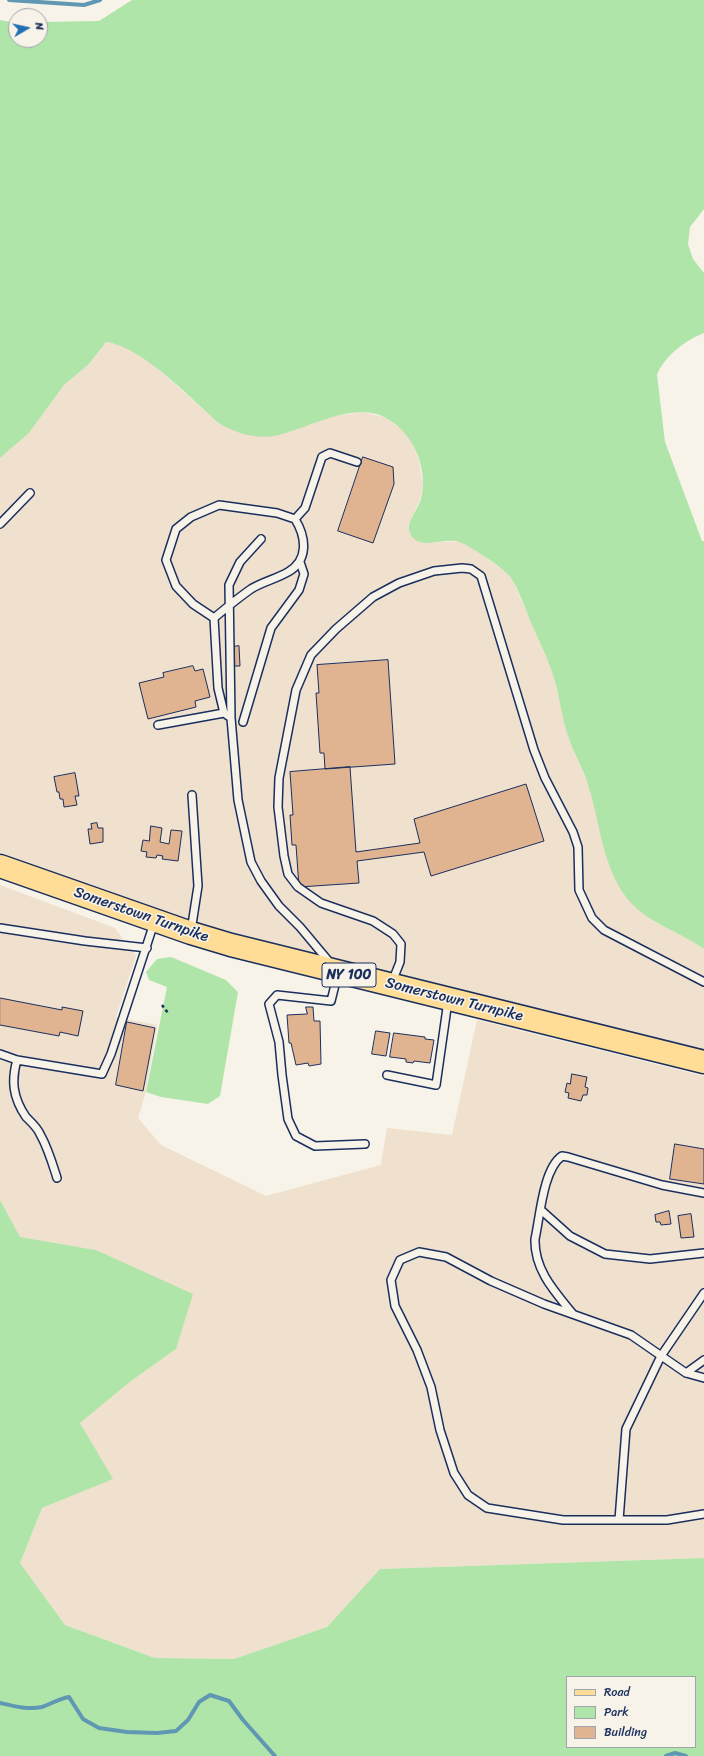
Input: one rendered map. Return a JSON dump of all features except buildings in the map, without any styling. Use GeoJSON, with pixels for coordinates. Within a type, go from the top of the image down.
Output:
{"type":"FeatureCollection","features":[{"type":"Feature","properties":{"kind":"main road","name":"Somerstown Turnpike"},"geometry":{"type":"LineString","coordinates":[[0,866],[190,934],[704,1062]]}},
{"type":"Feature","properties":{"kind":"lane"},"geometry":{"type":"LineString","coordinates":[[295,519],[305,508],[322,458],[330,454],[357,462]]}},
{"type":"Feature","properties":{"kind":"lane"},"geometry":{"type":"LineString","coordinates":[[0,524],[30,493]]}},
{"type":"Feature","properties":{"kind":"lane"},"geometry":{"type":"LineString","coordinates":[[219,505],[277,513],[295,519],[302,530],[304,548],[300,562],[288,572],[252,589],[214,618],[193,604],[176,586],[166,560],[176,529],[191,517],[219,505]]}},
{"type":"Feature","properties":{"kind":"lane"},"geometry":{"type":"LineString","coordinates":[[261,539],[240,562],[229,585],[231,718],[238,800],[251,862],[279,906],[300,927],[338,972],[331,1001],[277,995],[269,1004],[279,1042],[288,1119],[296,1136],[315,1146],[365,1144]]}},
{"type":"Feature","properties":{"kind":"lane"},"geometry":{"type":"LineString","coordinates":[[243,722],[271,628],[299,590],[304,574],[300,562]]}},
{"type":"Feature","properties":{"kind":"lane"},"geometry":{"type":"LineString","coordinates":[[390,985],[400,962],[400,944],[393,934],[373,921],[321,903],[298,887],[288,874],[284,856],[278,807],[278,778],[296,690],[311,655],[336,629],[373,597],[399,583],[434,572],[462,568],[471,569],[481,576],[534,750],[545,778],[574,832],[578,847],[579,890],[592,918],[604,930],[704,982]]}},
{"type":"Feature","properties":{"kind":"lane"},"geometry":{"type":"LineString","coordinates":[[214,618],[218,688],[224,713],[231,718]]}},
{"type":"Feature","properties":{"kind":"lane"},"geometry":{"type":"LineString","coordinates":[[158,725],[224,713]]}},
{"type":"Feature","properties":{"kind":"lane"},"geometry":{"type":"LineString","coordinates":[[190,934],[198,886],[192,795]]}},
{"type":"Feature","properties":{"kind":"lane"},"geometry":{"type":"LineString","coordinates":[[0,1054],[17,1060],[102,1074],[111,1054],[132,985],[147,948],[155,921]]}},
{"type":"Feature","properties":{"kind":"lane"},"geometry":{"type":"LineString","coordinates":[[0,928],[85,941],[147,948]]}},
{"type":"Feature","properties":{"kind":"lane"},"geometry":{"type":"LineString","coordinates":[[387,1075],[436,1085],[448,999]]}},
{"type":"Feature","properties":{"kind":"lane"},"geometry":{"type":"LineString","coordinates":[[17,1060],[12,1077],[15,1095],[26,1116],[39,1132],[49,1152],[57,1178]]}},
{"type":"Feature","properties":{"kind":"lane"},"geometry":{"type":"LineString","coordinates":[[574,1314],[547,1281],[536,1260],[535,1240],[548,1177],[555,1161],[562,1156],[662,1185],[704,1193]]}},
{"type":"Feature","properties":{"kind":"lane"},"geometry":{"type":"LineString","coordinates":[[541,1210],[570,1236],[605,1254],[650,1259],[704,1253]]}},
{"type":"Feature","properties":{"kind":"lane"},"geometry":{"type":"LineString","coordinates":[[704,1378],[686,1373],[631,1335],[544,1304],[491,1281],[446,1257],[419,1252],[400,1260],[391,1280],[395,1306],[417,1350],[431,1387],[440,1430],[454,1473],[468,1495],[487,1508],[563,1520],[667,1520],[704,1514]]}},
{"type":"Feature","properties":{"kind":"lane"},"geometry":{"type":"LineString","coordinates":[[619,1520],[626,1429],[661,1356],[704,1293]]}},
{"type":"Feature","properties":{"kind":"lane"},"geometry":{"type":"LineString","coordinates":[[686,1373],[704,1360]]}},
{"type":"Feature","properties":{"kind":"path"},"geometry":{"type":"LineString","coordinates":[[162,1005],[168,1013]]}},
{"type":"Feature","properties":{"kind":"shaded area"},"geometry":{"type":"Polygon","coordinates":[[[106,342],[122,345],[143,356],[220,424],[274,436],[329,417],[363,412],[387,418],[406,433],[414,447],[419,461],[423,485],[420,500],[410,521],[426,543],[458,541],[472,548],[511,576],[552,670],[568,736],[589,787],[601,832],[655,922],[691,940],[704,949],[704,1049],[352,966],[164,914],[0,852],[0,458],[29,433],[64,385],[89,364],[106,342]]]}},
{"type":"Feature","properties":{"kind":"shaded area"},"geometry":{"type":"Polygon","coordinates":[[[0,885],[115,928],[136,956],[116,1017],[157,1025],[145,1095],[138,1118],[161,1145],[266,1196],[381,1165],[387,1128],[452,1135],[477,1020],[704,1076],[704,1558],[380,1569],[327,1627],[234,1659],[155,1658],[65,1625],[20,1563],[42,1508],[112,1479],[80,1423],[131,1381],[176,1349],[96,1250],[19,1237],[0,1200],[0,885]]]}},
{"type":"Feature","properties":{"kind":"green space"},"geometry":{"type":"Polygon","coordinates":[[[132,0],[704,0],[704,209],[690,227],[688,244],[693,259],[704,273],[704,333],[683,344],[670,355],[660,368],[657,375],[665,442],[702,541],[704,541],[704,949],[643,914],[626,897],[618,885],[607,858],[587,781],[568,736],[551,669],[512,579],[496,565],[464,544],[454,541],[434,543],[420,542],[415,540],[411,535],[409,530],[410,521],[421,499],[423,476],[417,452],[404,432],[396,424],[373,413],[359,412],[344,414],[274,436],[253,436],[220,424],[151,363],[120,346],[106,342],[89,364],[64,385],[29,433],[0,458],[0,20],[8,22],[8,48],[48,48],[48,22],[99,21],[132,0]]]}},
{"type":"Feature","properties":{"kind":"green space"},"geometry":{"type":"Polygon","coordinates":[[[171,957],[226,980],[238,992],[220,1096],[208,1104],[161,1097],[146,1092],[167,987],[149,980],[146,972],[157,959],[171,957]]]}},
{"type":"Feature","properties":{"kind":"green space"},"geometry":{"type":"Polygon","coordinates":[[[0,1200],[20,1237],[96,1250],[193,1294],[176,1349],[131,1381],[80,1423],[113,1479],[42,1508],[20,1563],[65,1625],[155,1658],[234,1659],[327,1627],[380,1569],[704,1558],[704,1756],[0,1756],[0,1200]]]}},
{"type":"Feature","properties":{"kind":"waterway"},"geometry":{"type":"LineString","coordinates":[[9,0],[84,5],[100,0]]}},
{"type":"Feature","properties":{"kind":"waterway"},"geometry":{"type":"LineString","coordinates":[[0,1703],[37,1708],[69,1697],[83,1719],[99,1728],[127,1732],[157,1733],[176,1731],[188,1720],[199,1702],[210,1695],[229,1701],[243,1720],[275,1756]]}},
{"type":"Feature","properties":{"kind":"waterway"},"geometry":{"type":"LineString","coordinates":[[666,1756],[675,1753],[686,1756]]}}]}
